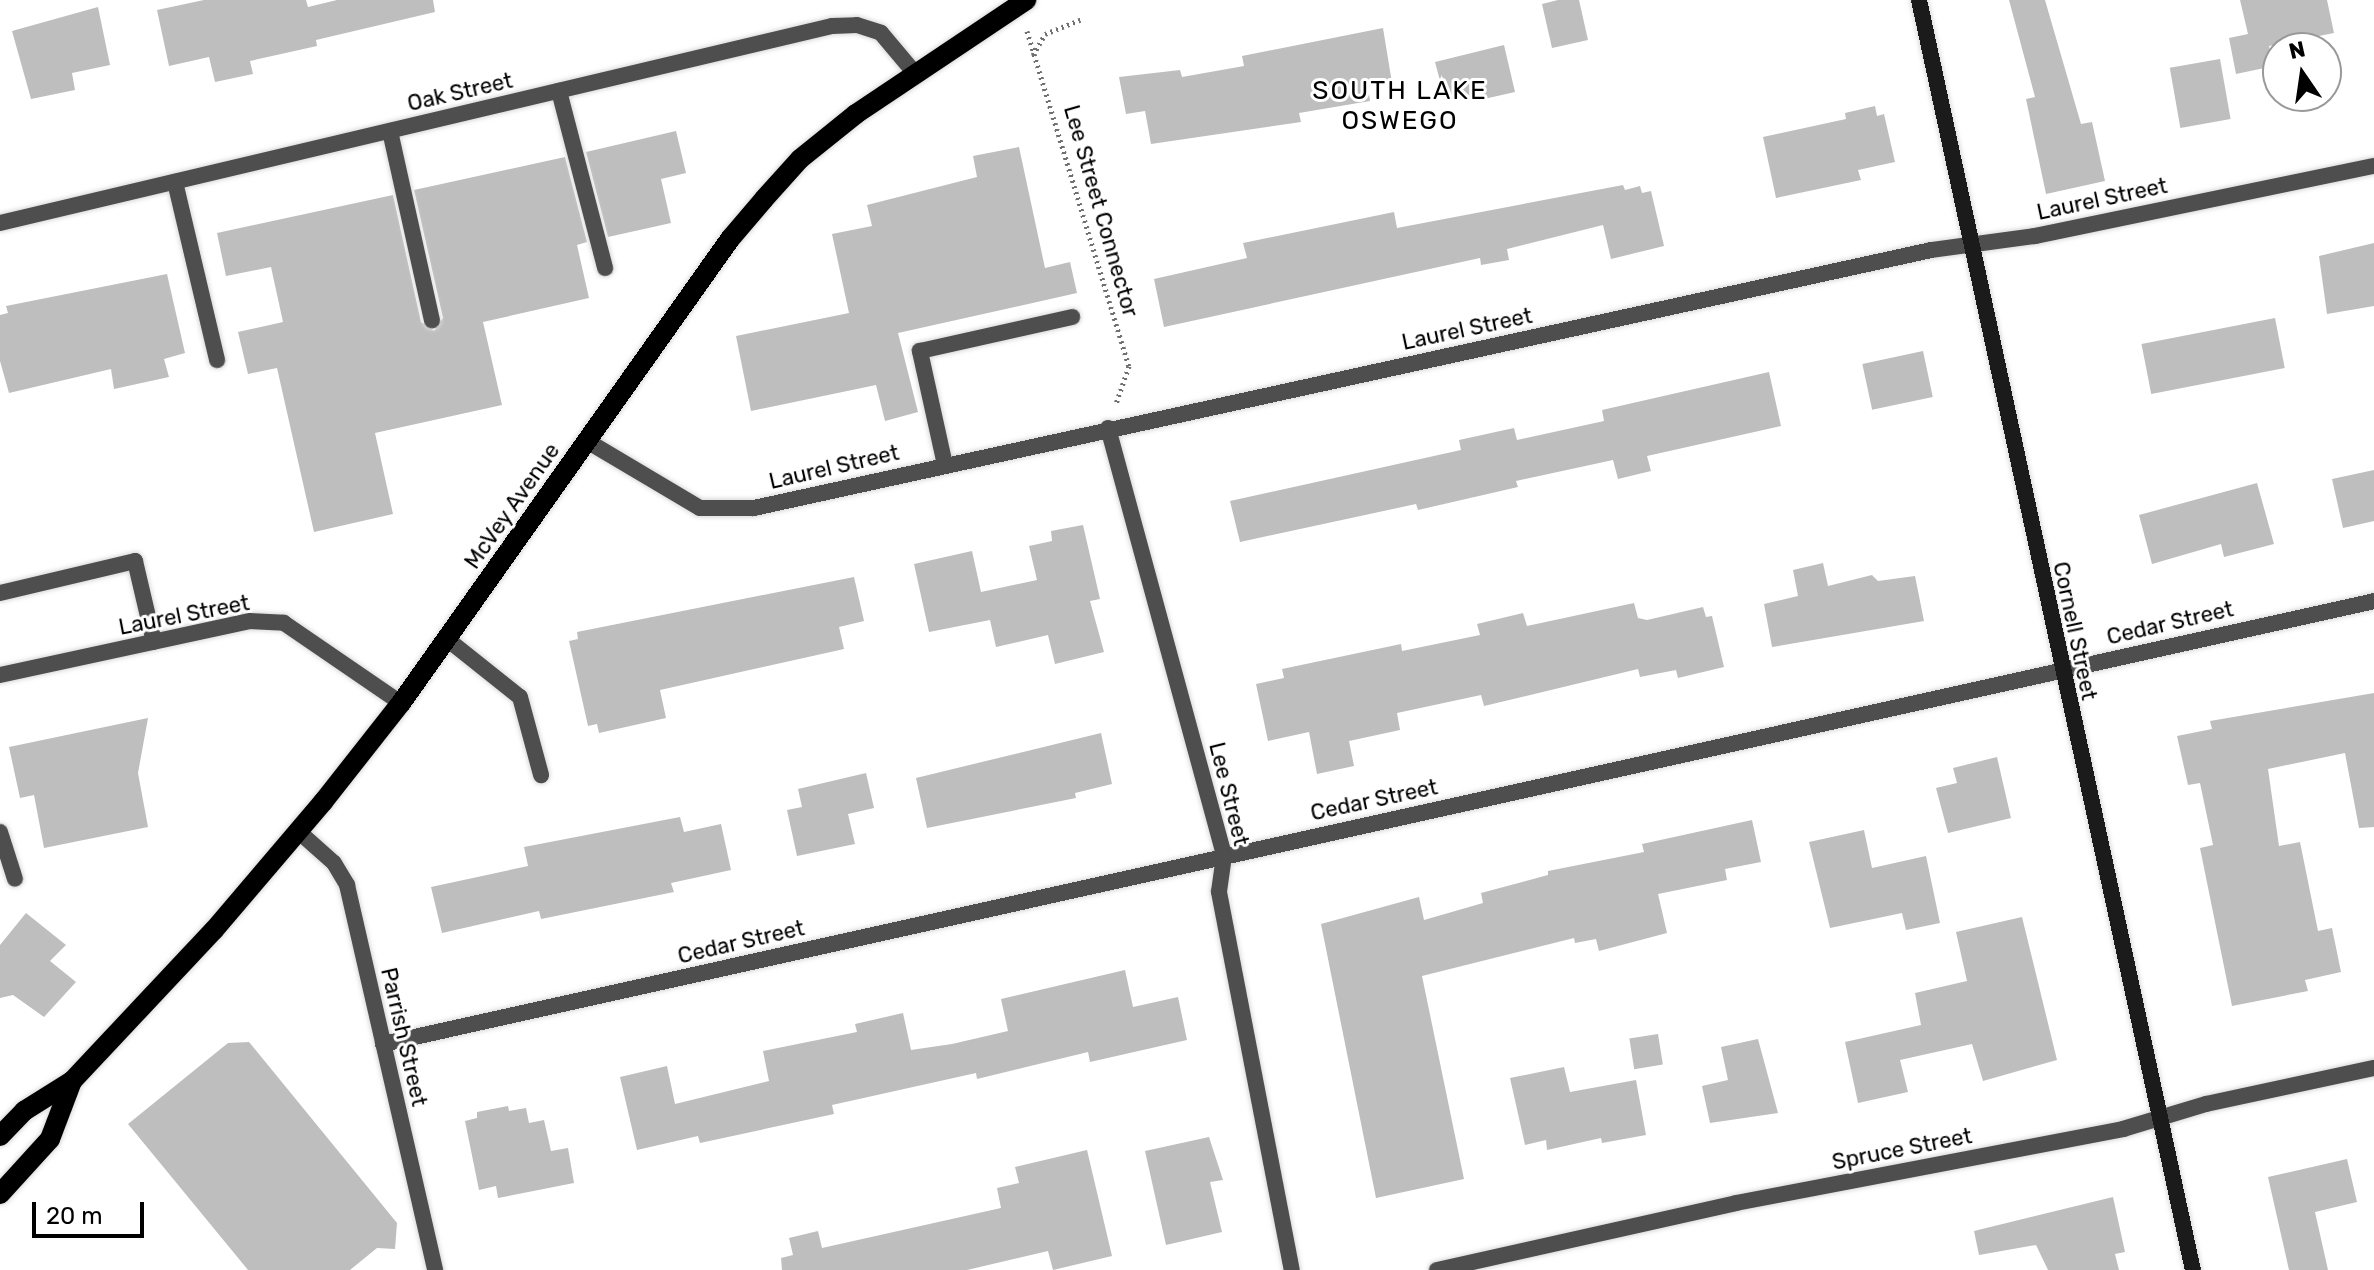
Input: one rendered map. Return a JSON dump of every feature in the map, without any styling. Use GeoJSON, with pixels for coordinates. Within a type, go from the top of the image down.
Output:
{"type":"FeatureCollection","features":[{"type":"Feature","properties":{"kind":"main road","name":"McVey Avenue"},"geometry":{"type":"LineString","coordinates":[[0,1136],[24,1111],[72,1081],[298,831],[401,703],[764,199],[800,159],[913,71],[1022,1]]}},
{"type":"Feature","properties":{"kind":"main road","name":"McVey Avenue"},"geometry":{"type":"LineString","coordinates":[[0,1194],[50,1139],[72,1081]]}},
{"type":"Feature","properties":{"kind":"street","name":"Cornell Street"},"geometry":{"type":"LineString","coordinates":[[1919,0],[2061,671],[2193,1270]]}},
{"type":"Feature","properties":{"kind":"street","name":"Oak Street"},"geometry":{"type":"LineString","coordinates":[[0,223],[845,24],[881,33],[913,71]]}},
{"type":"Feature","properties":{"kind":"street"},"geometry":{"type":"LineString","coordinates":[[559,91],[605,268]]}},
{"type":"Feature","properties":{"kind":"street"},"geometry":{"type":"LineString","coordinates":[[390,131],[432,320]]}},
{"type":"Feature","properties":{"kind":"street","name":"Laurel Street"},"geometry":{"type":"LineString","coordinates":[[587,441],[676,497],[725,511],[1973,245],[2374,166]]}},
{"type":"Feature","properties":{"kind":"street"},"geometry":{"type":"LineString","coordinates":[[175,182],[217,360]]}},
{"type":"Feature","properties":{"kind":"street"},"geometry":{"type":"LineString","coordinates":[[945,465],[920,351],[1072,317]]}},
{"type":"Feature","properties":{"kind":"street","name":"Lee Street"},"geometry":{"type":"LineString","coordinates":[[1108,428],[1224,856],[1219,892],[1292,1270]]}},
{"type":"Feature","properties":{"kind":"street"},"geometry":{"type":"LineString","coordinates":[[0,593],[135,561],[154,642]]}},
{"type":"Feature","properties":{"kind":"street","name":"Cedar Street"},"geometry":{"type":"LineString","coordinates":[[383,1044],[2374,601]]}},
{"type":"Feature","properties":{"kind":"street","name":"Laurel Street"},"geometry":{"type":"LineString","coordinates":[[0,675],[249,621],[284,623],[401,703]]}},
{"type":"Feature","properties":{"kind":"street"},"geometry":{"type":"LineString","coordinates":[[447,639],[520,697],[541,775]]}},
{"type":"Feature","properties":{"kind":"street","name":"Parrish Street"},"geometry":{"type":"LineString","coordinates":[[298,831],[334,863],[347,885],[435,1270]]}},
{"type":"Feature","properties":{"kind":"street"},"geometry":{"type":"LineString","coordinates":[[0,832],[15,879]]}},
{"type":"Feature","properties":{"kind":"street","name":"Spruce Street"},"geometry":{"type":"LineString","coordinates":[[1437,1270],[2159,1118],[2374,1068]]}},
{"type":"Feature","properties":{"kind":"path","name":"Lee Street Connector"},"geometry":{"type":"LineString","coordinates":[[1022,1],[1033,56],[1050,94],[1129,366],[1108,428]]}},
{"type":"Feature","properties":{"kind":"path"},"geometry":{"type":"LineString","coordinates":[[1033,56],[1045,34],[1082,19]]}},
{"type":"Feature","properties":{"kind":"building"},"geometry":{"type":"Polygon","coordinates":[[[204,0],[306,0],[308,7],[337,0],[433,0],[435,12],[316,40],[317,46],[250,61],[253,74],[215,82],[209,57],[169,66],[157,10],[204,0]]]}},
{"type":"Feature","properties":{"kind":"building"},"geometry":{"type":"Polygon","coordinates":[[[1579,0],[1588,40],[1552,48],[1542,4],[1579,0]]]}},
{"type":"Feature","properties":{"kind":"building"},"geometry":{"type":"Polygon","coordinates":[[[2009,0],[2045,0],[2081,124],[2092,122],[2105,181],[2046,194],[2026,99],[2035,97],[2009,0]]]}},
{"type":"Feature","properties":{"kind":"building"},"geometry":{"type":"Polygon","coordinates":[[[2240,0],[2327,0],[2334,32],[2262,32],[2262,69],[2236,74],[2229,38],[2248,34],[2240,0]]]}},
{"type":"Feature","properties":{"kind":"building"},"geometry":{"type":"Polygon","coordinates":[[[98,7],[110,65],[72,73],[75,90],[31,99],[12,31],[98,7]]]}},
{"type":"Feature","properties":{"kind":"building"},"geometry":{"type":"Polygon","coordinates":[[[1383,28],[1392,83],[1368,86],[1370,101],[1299,113],[1301,122],[1151,144],[1145,111],[1126,114],[1119,77],[1180,70],[1182,77],[1244,66],[1242,56],[1383,28]]]}},
{"type":"Feature","properties":{"kind":"building"},"geometry":{"type":"Polygon","coordinates":[[[1504,45],[1515,92],[1484,99],[1470,100],[1468,94],[1445,100],[1435,62],[1504,45]]]}},
{"type":"Feature","properties":{"kind":"building"},"geometry":{"type":"Polygon","coordinates":[[[2220,59],[2231,119],[2180,128],[2170,68],[2220,59]]]}},
{"type":"Feature","properties":{"kind":"building"},"geometry":{"type":"Polygon","coordinates":[[[1875,106],[1877,116],[1884,114],[1895,162],[1858,170],[1861,180],[1776,198],[1763,137],[1846,119],[1845,113],[1875,106]]]}},
{"type":"Feature","properties":{"kind":"building"},"geometry":{"type":"Polygon","coordinates":[[[676,131],[686,173],[661,179],[671,223],[608,237],[586,152],[676,131]]]}},
{"type":"Feature","properties":{"kind":"building"},"geometry":{"type":"Polygon","coordinates":[[[1019,147],[1045,268],[1070,262],[1077,293],[898,333],[918,412],[885,421],[876,385],[751,411],[736,336],[849,313],[832,234],[872,226],[867,205],[977,177],[973,156],[1019,147]]]}},
{"type":"Feature","properties":{"kind":"building"},"geometry":{"type":"Polygon","coordinates":[[[565,157],[587,242],[577,245],[589,298],[483,322],[502,405],[375,433],[393,514],[314,532],[277,368],[248,374],[238,332],[283,322],[271,267],[226,276],[217,233],[393,195],[421,322],[434,331],[443,318],[414,190],[565,157]]]}},
{"type":"Feature","properties":{"kind":"building"},"geometry":{"type":"Polygon","coordinates":[[[1623,185],[1625,190],[1640,186],[1642,193],[1651,191],[1664,246],[1611,259],[1603,225],[1507,249],[1509,260],[1481,265],[1480,258],[1164,327],[1154,279],[1247,258],[1243,243],[1394,212],[1397,228],[1623,185]]]}},
{"type":"Feature","properties":{"kind":"building"},"geometry":{"type":"Polygon","coordinates":[[[2374,243],[2374,306],[2327,314],[2319,256],[2374,243]]]}},
{"type":"Feature","properties":{"kind":"building"},"geometry":{"type":"Polygon","coordinates":[[[167,274],[185,353],[164,359],[169,377],[114,389],[111,369],[9,393],[0,361],[0,315],[8,313],[6,306],[167,274]]]}},
{"type":"Feature","properties":{"kind":"building"},"geometry":{"type":"Polygon","coordinates":[[[2275,318],[2285,368],[2151,394],[2141,344],[2275,318]]]}},
{"type":"Feature","properties":{"kind":"building"},"geometry":{"type":"Polygon","coordinates":[[[1923,351],[1933,397],[1872,410],[1862,364],[1923,351]]]}},
{"type":"Feature","properties":{"kind":"building"},"geometry":{"type":"Polygon","coordinates":[[[1769,372],[1781,426],[1647,456],[1651,471],[1618,479],[1613,460],[1516,481],[1518,487],[1418,510],[1416,504],[1240,542],[1230,501],[1461,450],[1459,440],[1514,428],[1517,440],[1604,421],[1602,410],[1769,372]]]}},
{"type":"Feature","properties":{"kind":"building"},"geometry":{"type":"Polygon","coordinates":[[[2374,470],[2374,521],[2343,528],[2332,479],[2374,470]]]}},
{"type":"Feature","properties":{"kind":"building"},"geometry":{"type":"Polygon","coordinates":[[[2257,483],[2274,544],[2224,557],[2221,544],[2152,564],[2139,515],[2257,483]]]}},
{"type":"Feature","properties":{"kind":"building"},"geometry":{"type":"Polygon","coordinates":[[[1083,525],[1100,599],[1090,601],[1104,652],[1055,664],[1048,635],[996,647],[990,620],[929,632],[914,564],[972,551],[981,592],[1037,580],[1029,546],[1052,541],[1051,531],[1083,525]]]}},
{"type":"Feature","properties":{"kind":"building"},"geometry":{"type":"Polygon","coordinates":[[[1823,563],[1828,586],[1872,575],[1878,581],[1915,576],[1924,621],[1772,647],[1764,604],[1798,596],[1793,570],[1823,563]]]}},
{"type":"Feature","properties":{"kind":"building"},"geometry":{"type":"Polygon","coordinates":[[[854,577],[864,621],[839,627],[844,649],[660,690],[666,718],[599,733],[597,724],[588,726],[569,641],[578,639],[577,632],[854,577]]]}},
{"type":"Feature","properties":{"kind":"building"},"geometry":{"type":"Polygon","coordinates":[[[1634,603],[1638,618],[1647,620],[1703,607],[1706,617],[1712,616],[1724,667],[1678,678],[1676,670],[1640,677],[1638,669],[1484,706],[1481,695],[1397,713],[1400,730],[1349,741],[1354,766],[1317,774],[1309,732],[1268,741],[1256,684],[1284,678],[1282,669],[1401,644],[1402,651],[1480,635],[1477,624],[1523,613],[1527,626],[1634,603]]]}},
{"type":"Feature","properties":{"kind":"building"},"geometry":{"type":"Polygon","coordinates":[[[2374,693],[2374,827],[2359,828],[2345,753],[2268,769],[2279,846],[2300,842],[2318,931],[2332,928],[2341,972],[2305,980],[2308,991],[2232,1006],[2200,848],[2213,845],[2200,783],[2188,785],[2177,736],[2212,729],[2210,721],[2374,693]]]}},
{"type":"Feature","properties":{"kind":"building"},"geometry":{"type":"Polygon","coordinates":[[[148,718],[138,773],[148,827],[44,848],[34,795],[20,798],[9,747],[148,718]]]}},
{"type":"Feature","properties":{"kind":"building"},"geometry":{"type":"Polygon","coordinates":[[[1101,733],[1112,784],[1075,793],[1076,798],[927,828],[916,778],[1101,733]]]}},
{"type":"Feature","properties":{"kind":"building"},"geometry":{"type":"Polygon","coordinates":[[[1997,757],[2011,818],[1948,833],[1936,788],[1957,783],[1953,768],[1997,757]]]}},
{"type":"Feature","properties":{"kind":"building"},"geometry":{"type":"Polygon","coordinates":[[[866,773],[874,808],[848,814],[855,844],[797,856],[787,810],[802,807],[798,789],[866,773]]]}},
{"type":"Feature","properties":{"kind":"building"},"geometry":{"type":"Polygon","coordinates":[[[680,817],[684,832],[721,824],[731,870],[671,883],[674,892],[541,919],[539,911],[442,933],[431,887],[528,866],[524,847],[680,817]]]}},
{"type":"Feature","properties":{"kind":"building"},"geometry":{"type":"Polygon","coordinates":[[[1752,820],[1761,862],[1725,869],[1727,880],[1658,894],[1667,933],[1599,951],[1596,939],[1575,943],[1574,938],[1422,976],[1464,1179],[1376,1198],[1321,924],[1419,897],[1424,920],[1483,903],[1481,893],[1548,875],[1548,871],[1644,852],[1642,844],[1752,820]]]}},
{"type":"Feature","properties":{"kind":"building"},"geometry":{"type":"Polygon","coordinates":[[[1864,830],[1872,868],[1926,856],[1940,923],[1906,930],[1902,913],[1830,928],[1809,842],[1864,830]]]}},
{"type":"Feature","properties":{"kind":"building"},"geometry":{"type":"Polygon","coordinates":[[[26,913],[66,945],[50,961],[76,982],[44,1017],[13,995],[0,998],[0,945],[26,913]]]}},
{"type":"Feature","properties":{"kind":"building"},"geometry":{"type":"Polygon","coordinates":[[[2022,917],[2057,1060],[1983,1081],[1972,1044],[1900,1060],[1908,1092],[1858,1103],[1845,1042],[1921,1025],[1915,993],[1967,981],[1956,932],[2022,917]]]}},
{"type":"Feature","properties":{"kind":"building"},"geometry":{"type":"Polygon","coordinates":[[[1125,970],[1133,1007],[1178,997],[1187,1040],[1090,1062],[1088,1052],[977,1079],[976,1073],[832,1105],[834,1114],[700,1143],[698,1136],[637,1150],[620,1077],[667,1066],[675,1104],[769,1081],[763,1051],[857,1032],[855,1024],[903,1013],[911,1050],[952,1044],[1008,1031],[1001,999],[1125,970]]]}},
{"type":"Feature","properties":{"kind":"building"},"geometry":{"type":"Polygon","coordinates":[[[1658,1034],[1663,1065],[1634,1069],[1629,1039],[1658,1034]]]}},
{"type":"Feature","properties":{"kind":"building"},"geometry":{"type":"Polygon","coordinates":[[[1758,1039],[1778,1113],[1710,1123],[1702,1086],[1728,1080],[1721,1047],[1758,1039]]]}},
{"type":"Feature","properties":{"kind":"building"},"geometry":{"type":"Polygon","coordinates":[[[249,1042],[397,1223],[395,1249],[377,1248],[350,1270],[248,1270],[128,1124],[228,1043],[249,1042]]]}},
{"type":"Feature","properties":{"kind":"building"},"geometry":{"type":"Polygon","coordinates":[[[1564,1067],[1570,1092],[1636,1080],[1646,1135],[1602,1143],[1601,1138],[1547,1150],[1546,1140],[1525,1145],[1510,1078],[1564,1067]]]}},
{"type":"Feature","properties":{"kind":"building"},"geometry":{"type":"Polygon","coordinates":[[[508,1106],[509,1111],[526,1108],[529,1123],[544,1120],[551,1151],[568,1148],[574,1183],[498,1198],[496,1186],[479,1190],[465,1121],[477,1118],[477,1112],[508,1106]]]}},
{"type":"Feature","properties":{"kind":"building"},"geometry":{"type":"Polygon","coordinates":[[[1209,1137],[1223,1180],[1210,1182],[1222,1232],[1166,1245],[1145,1151],[1209,1137]]]}},
{"type":"Feature","properties":{"kind":"building"},"geometry":{"type":"Polygon","coordinates":[[[1087,1150],[1112,1256],[1053,1270],[1048,1251],[967,1270],[782,1270],[781,1258],[793,1255],[789,1238],[818,1231],[822,1248],[1001,1208],[997,1188],[1019,1183],[1015,1167],[1087,1150]]]}},
{"type":"Feature","properties":{"kind":"building"},"geometry":{"type":"Polygon","coordinates":[[[2347,1159],[2357,1202],[2315,1212],[2328,1270],[2289,1270],[2268,1177],[2347,1159]]]}},
{"type":"Feature","properties":{"kind":"building"},"geometry":{"type":"Polygon","coordinates":[[[2113,1197],[2125,1252],[2115,1254],[2119,1270],[2048,1270],[2036,1245],[1979,1255],[1974,1231],[2113,1197]]]}},
{"type":"Feature","properties":{"kind":"district","name":"SOUTH LAKE OSWEGO"},"geometry":{"type":"Point","coordinates":[1400,106]}}]}
